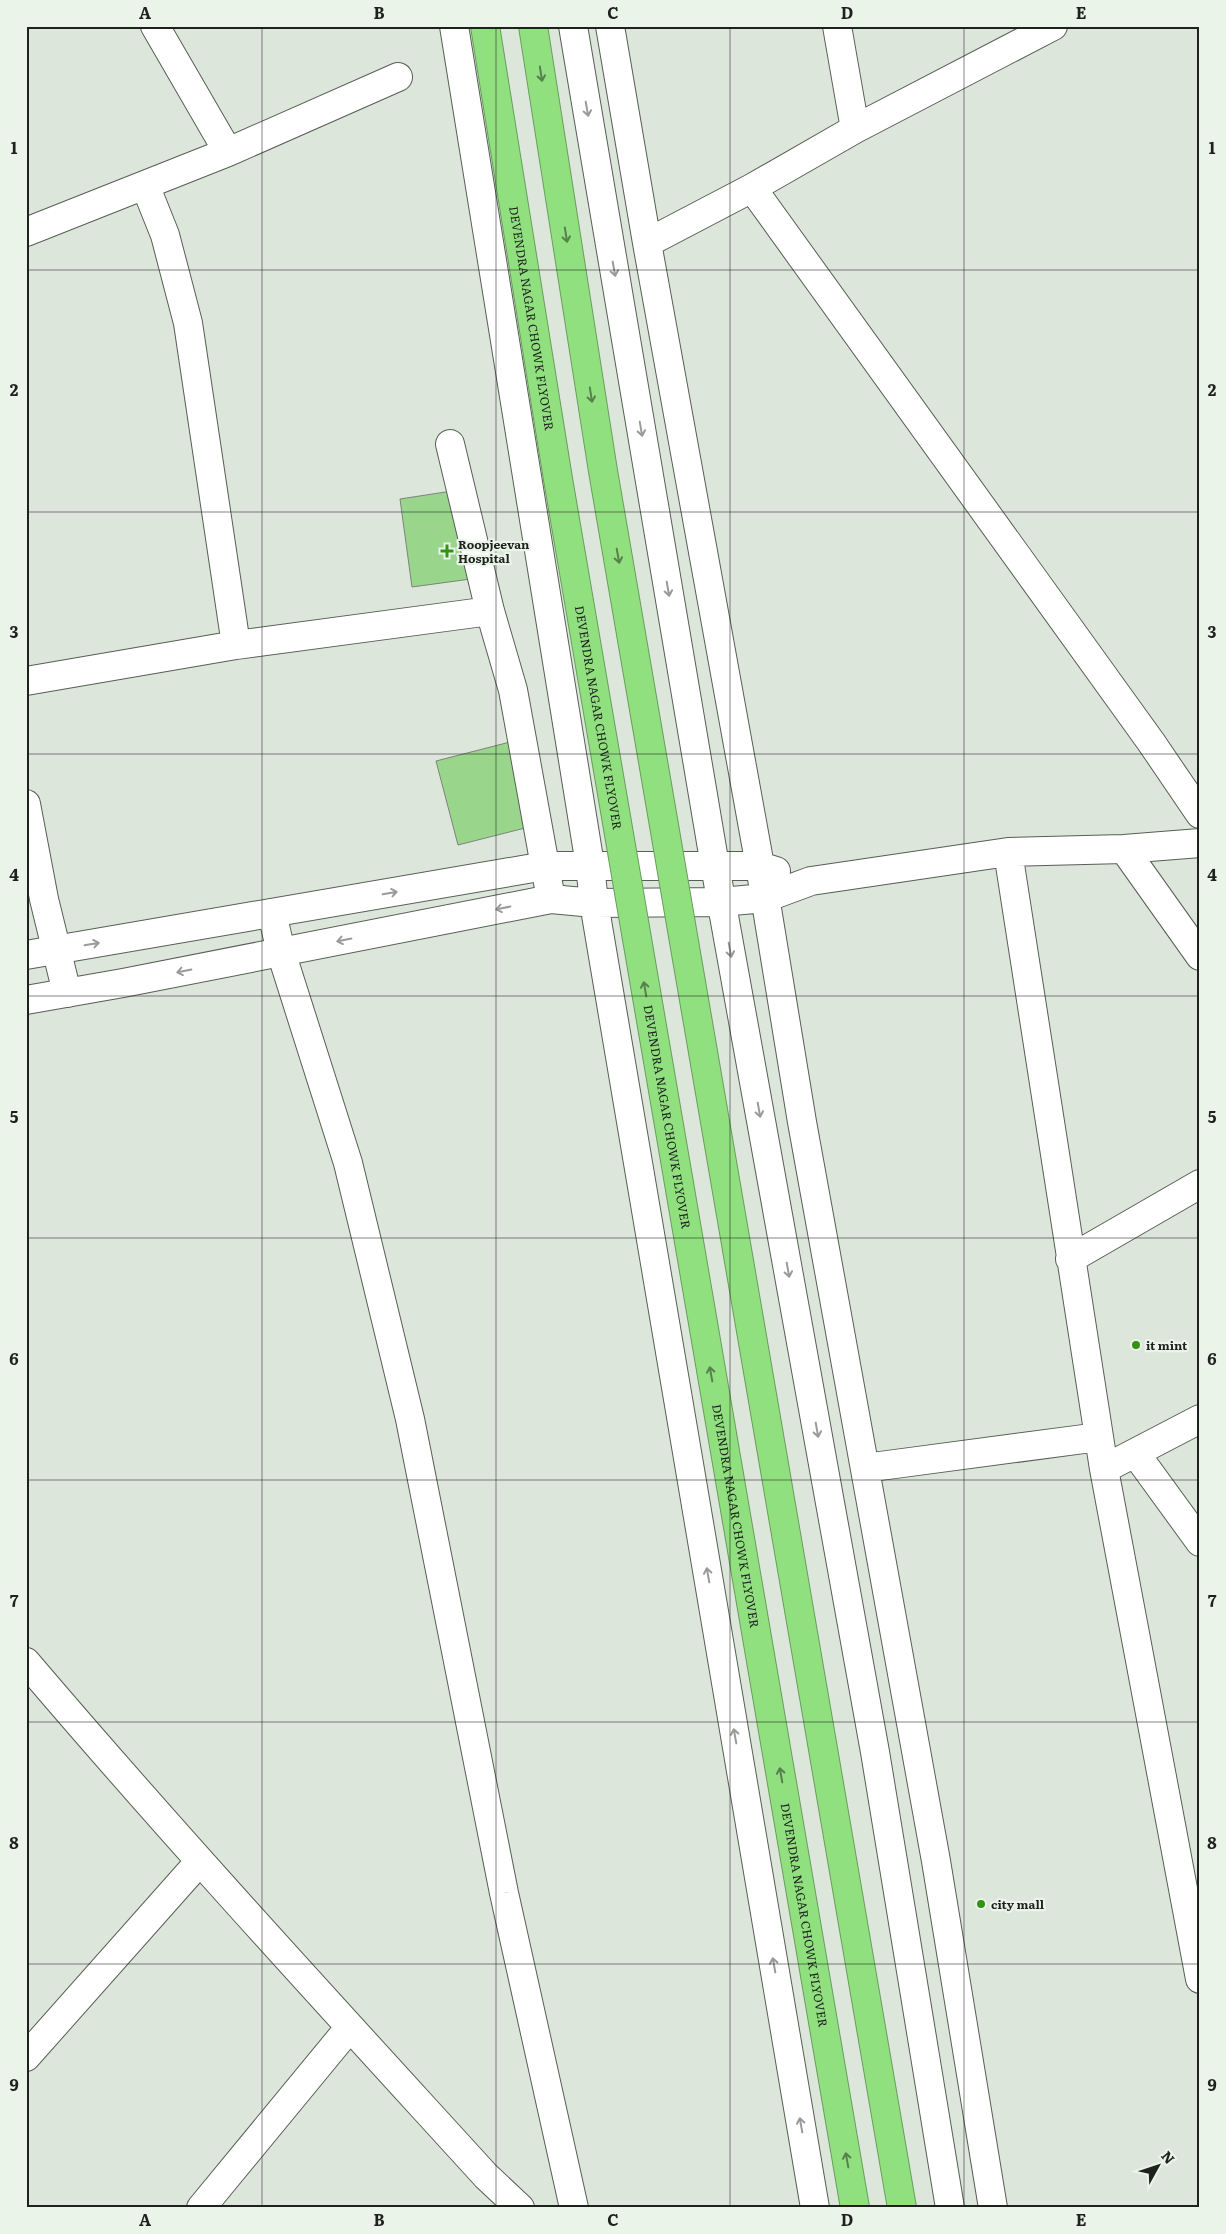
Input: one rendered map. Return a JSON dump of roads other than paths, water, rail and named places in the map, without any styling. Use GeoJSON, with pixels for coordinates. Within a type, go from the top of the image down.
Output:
{"type":"FeatureCollection","features":[{"type":"Feature","properties":{"kind":"highway","name":"DEVENDRA NAGAR CHOWK FLYOVER"},"geometry":{"type":"LineString","coordinates":[[485,26],[558,479],[855,2208]]}},
{"type":"Feature","properties":{"kind":"highway"},"geometry":{"type":"LineString","coordinates":[[533,26],[605,481],[902,2208]]}},
{"type":"Feature","properties":{"kind":"street"},"geometry":{"type":"LineString","coordinates":[[155,26],[228,152]]}},
{"type":"Feature","properties":{"kind":"street"},"geometry":{"type":"LineString","coordinates":[[454,26],[590,865],[594,903],[815,2208]]}},
{"type":"Feature","properties":{"kind":"street"},"geometry":{"type":"LineString","coordinates":[[572,26],[721,902],[875,1752],[950,2208]]}},
{"type":"Feature","properties":{"kind":"street"},"geometry":{"type":"LineString","coordinates":[[610,26],[647,243],[760,866],[802,1122],[936,1861],[994,2208]]}},
{"type":"Feature","properties":{"kind":"street"},"geometry":{"type":"LineString","coordinates":[[837,26],[855,129]]}},
{"type":"Feature","properties":{"kind":"street"},"geometry":{"type":"LineString","coordinates":[[647,243],[752,188],[855,129],[1053,26]]}},
{"type":"Feature","properties":{"kind":"street"},"geometry":{"type":"LineString","coordinates":[[26,232],[228,152],[398,77]]}},
{"type":"Feature","properties":{"kind":"street"},"geometry":{"type":"LineString","coordinates":[[145,185],[165,235],[188,323],[236,645]]}},
{"type":"Feature","properties":{"kind":"street"},"geometry":{"type":"LineString","coordinates":[[752,188],[1151,742],[1200,814]]}},
{"type":"Feature","properties":{"kind":"street"},"geometry":{"type":"LineString","coordinates":[[450,444],[490,611],[513,690],[551,899]]}},
{"type":"Feature","properties":{"kind":"street"},"geometry":{"type":"LineString","coordinates":[[26,681],[236,645],[490,611]]}},
{"type":"Feature","properties":{"kind":"street"},"geometry":{"type":"LineString","coordinates":[[26,804],[44,899],[67,993]]}},
{"type":"Feature","properties":{"kind":"street"},"geometry":{"type":"LineString","coordinates":[[26,1000],[551,899],[594,903],[721,902],[765,898],[811,882],[1008,852],[1124,849],[1200,843]]}},
{"type":"Feature","properties":{"kind":"street"},"geometry":{"type":"LineString","coordinates":[[1124,849],[1200,956]]}},
{"type":"Feature","properties":{"kind":"street"},"geometry":{"type":"LineString","coordinates":[[1008,852],[1104,1470],[1200,1979]]}},
{"type":"Feature","properties":{"kind":"street"},"geometry":{"type":"LineString","coordinates":[[26,955],[545,866],[760,866],[811,882]]}},
{"type":"Feature","properties":{"kind":"street"},"geometry":{"type":"LineString","coordinates":[[272,912],[281,952],[348,1163],[410,1419],[504,1893],[574,2208]]}},
{"type":"Feature","properties":{"kind":"street"},"geometry":{"type":"LineString","coordinates":[[1070,1259],[1200,1184]]}},
{"type":"Feature","properties":{"kind":"street"},"geometry":{"type":"LineString","coordinates":[[1104,1470],[1200,1419]]}},
{"type":"Feature","properties":{"kind":"street"},"geometry":{"type":"LineString","coordinates":[[865,1468],[1099,1437]]}},
{"type":"Feature","properties":{"kind":"street"},"geometry":{"type":"LineString","coordinates":[[1136,1454],[1200,1542]]}},
{"type":"Feature","properties":{"kind":"street"},"geometry":{"type":"LineString","coordinates":[[26,1662],[109,1760],[200,1862],[486,2176],[520,2208]]}},
{"type":"Feature","properties":{"kind":"street"},"geometry":{"type":"LineString","coordinates":[[26,2057],[200,1862]]}},
{"type":"Feature","properties":{"kind":"street"},"geometry":{"type":"LineString","coordinates":[[201,2208],[350,2027]]}},
{"type":"Feature","properties":{"kind":"place","name":"Roopjeevan Hospital"},"geometry":{"type":"Point","coordinates":[447,551]}},
{"type":"Feature","properties":{"kind":"place","name":"it mint"},"geometry":{"type":"Point","coordinates":[1136,1345]}},
{"type":"Feature","properties":{"kind":"place","name":"city mall"},"geometry":{"type":"Point","coordinates":[981,1904]}}]}
